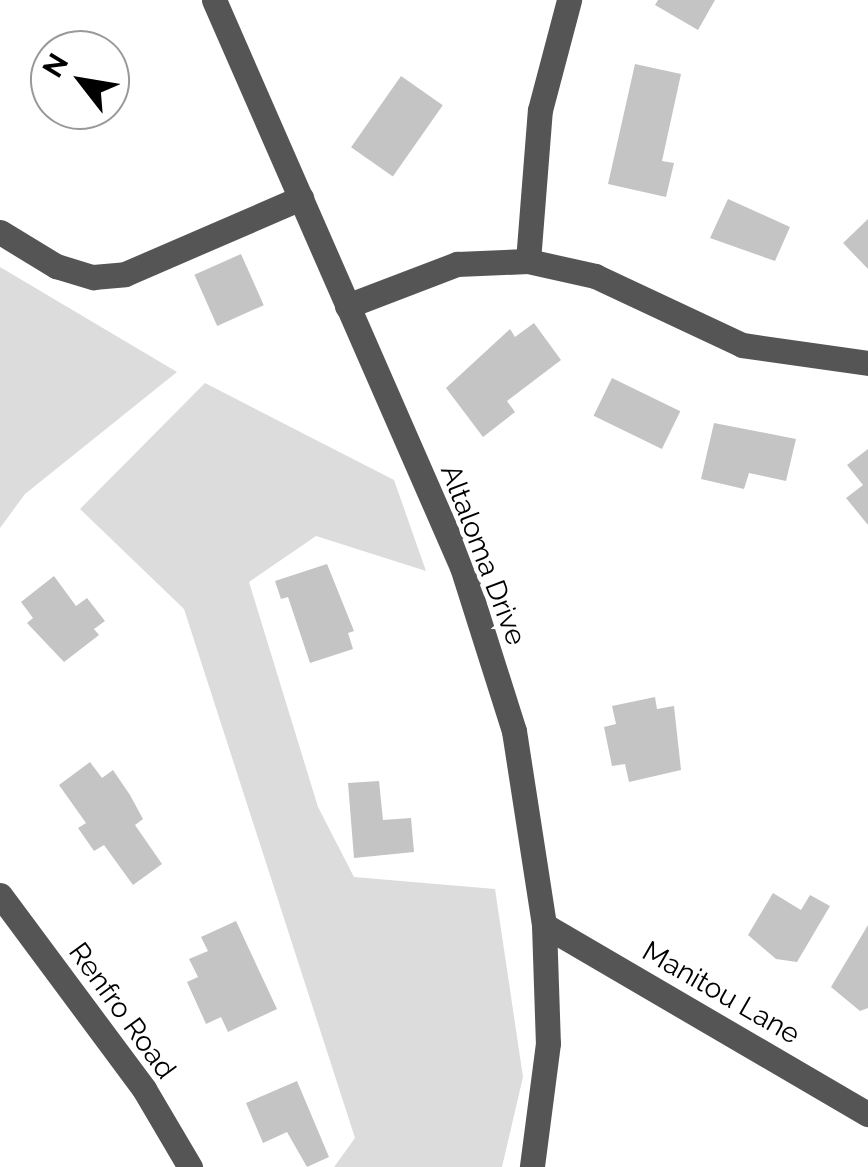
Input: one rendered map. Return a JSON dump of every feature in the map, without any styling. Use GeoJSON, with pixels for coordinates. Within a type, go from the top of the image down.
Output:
{"type":"FeatureCollection","features":[{"type":"Feature","properties":{"kind":"street","name":"Altaloma Drive"},"geometry":{"type":"LineString","coordinates":[[214,0],[482,625],[530,809],[544,925],[548,1043],[532,1167]]}},
{"type":"Feature","properties":{"kind":"street"},"geometry":{"type":"LineString","coordinates":[[528,260],[540,110],[569,0]]}},
{"type":"Feature","properties":{"kind":"street"},"geometry":{"type":"LineString","coordinates":[[0,232],[56,266],[109,276],[300,198]]}},
{"type":"Feature","properties":{"kind":"street"},"geometry":{"type":"LineString","coordinates":[[346,306],[457,264],[528,260],[594,276],[742,346],[868,363]]}},
{"type":"Feature","properties":{"kind":"street","name":"Renfro Road"},"geometry":{"type":"LineString","coordinates":[[0,895],[144,1089],[190,1167]]}},
{"type":"Feature","properties":{"kind":"street","name":"Manitou Lane"},"geometry":{"type":"LineString","coordinates":[[544,925],[868,1114]]}},
{"type":"Feature","properties":{"kind":"shaded area"},"geometry":{"type":"Polygon","coordinates":[[[0,267],[177,372],[25,494],[0,528],[0,267]]]}},
{"type":"Feature","properties":{"kind":"shaded area"},"geometry":{"type":"Polygon","coordinates":[[[205,383],[394,480],[426,571],[316,536],[249,582],[318,807],[354,877],[495,889],[523,1077],[502,1167],[334,1167],[355,1138],[184,609],[80,509],[205,383]]]}},
{"type":"Feature","properties":{"kind":"building"},"geometry":{"type":"Polygon","coordinates":[[[658,0],[715,0],[698,30],[655,5],[658,0]]]}},
{"type":"Feature","properties":{"kind":"building"},"geometry":{"type":"Polygon","coordinates":[[[635,64],[681,74],[662,161],[674,163],[666,197],[608,184],[635,64]]]}},
{"type":"Feature","properties":{"kind":"building"},"geometry":{"type":"Polygon","coordinates":[[[401,76],[443,105],[393,177],[351,147],[401,76]]]}},
{"type":"Feature","properties":{"kind":"building"},"geometry":{"type":"Polygon","coordinates":[[[728,199],[790,227],[775,261],[710,238],[728,199]]]}},
{"type":"Feature","properties":{"kind":"building"},"geometry":{"type":"Polygon","coordinates":[[[868,219],[868,269],[843,243],[868,219]]]}},
{"type":"Feature","properties":{"kind":"building"},"geometry":{"type":"Polygon","coordinates":[[[241,254],[264,305],[217,326],[194,275],[241,254]]]}},
{"type":"Feature","properties":{"kind":"building"},"geometry":{"type":"Polygon","coordinates":[[[534,323],[561,360],[507,401],[515,412],[483,437],[446,388],[510,329],[515,337],[534,323]]]}},
{"type":"Feature","properties":{"kind":"building"},"geometry":{"type":"Polygon","coordinates":[[[612,378],[680,411],[662,449],[594,416],[612,378]]]}},
{"type":"Feature","properties":{"kind":"building"},"geometry":{"type":"Polygon","coordinates":[[[714,423],[796,439],[786,481],[749,473],[744,489],[701,479],[714,423]]]}},
{"type":"Feature","properties":{"kind":"building"},"geometry":{"type":"Polygon","coordinates":[[[868,449],[868,525],[846,498],[863,485],[847,465],[868,449]]]}},
{"type":"Feature","properties":{"kind":"building"},"geometry":{"type":"Polygon","coordinates":[[[327,564],[354,631],[348,633],[353,649],[310,663],[288,597],[281,599],[275,581],[327,564]]]}},
{"type":"Feature","properties":{"kind":"building"},"geometry":{"type":"Polygon","coordinates":[[[54,576],[76,606],[87,598],[105,621],[94,629],[99,635],[64,662],[27,623],[33,618],[21,602],[54,576]]]}},
{"type":"Feature","properties":{"kind":"building"},"geometry":{"type":"Polygon","coordinates":[[[655,697],[657,709],[674,706],[681,770],[629,782],[625,764],[612,766],[604,727],[616,724],[612,706],[655,697]]]}},
{"type":"Feature","properties":{"kind":"building"},"geometry":{"type":"Polygon","coordinates":[[[90,762],[102,778],[113,770],[143,819],[135,825],[162,864],[133,885],[104,845],[94,851],[78,828],[86,823],[59,785],[90,762]]]}},
{"type":"Feature","properties":{"kind":"building"},"geometry":{"type":"Polygon","coordinates":[[[379,781],[383,820],[411,818],[414,852],[354,858],[348,783],[379,781]]]}},
{"type":"Feature","properties":{"kind":"building"},"geometry":{"type":"Polygon","coordinates":[[[773,893],[801,910],[810,895],[830,906],[797,962],[776,959],[748,935],[773,893]]]}},
{"type":"Feature","properties":{"kind":"building"},"geometry":{"type":"Polygon","coordinates":[[[236,921],[277,1009],[228,1032],[221,1017],[206,1024],[187,982],[198,977],[189,959],[208,951],[201,937],[236,921]]]}},
{"type":"Feature","properties":{"kind":"building"},"geometry":{"type":"Polygon","coordinates":[[[868,925],[868,1008],[860,1011],[831,987],[868,925]]]}},
{"type":"Feature","properties":{"kind":"building"},"geometry":{"type":"Polygon","coordinates":[[[297,1081],[329,1157],[307,1167],[287,1132],[263,1143],[246,1103],[297,1081]]]}}]}
